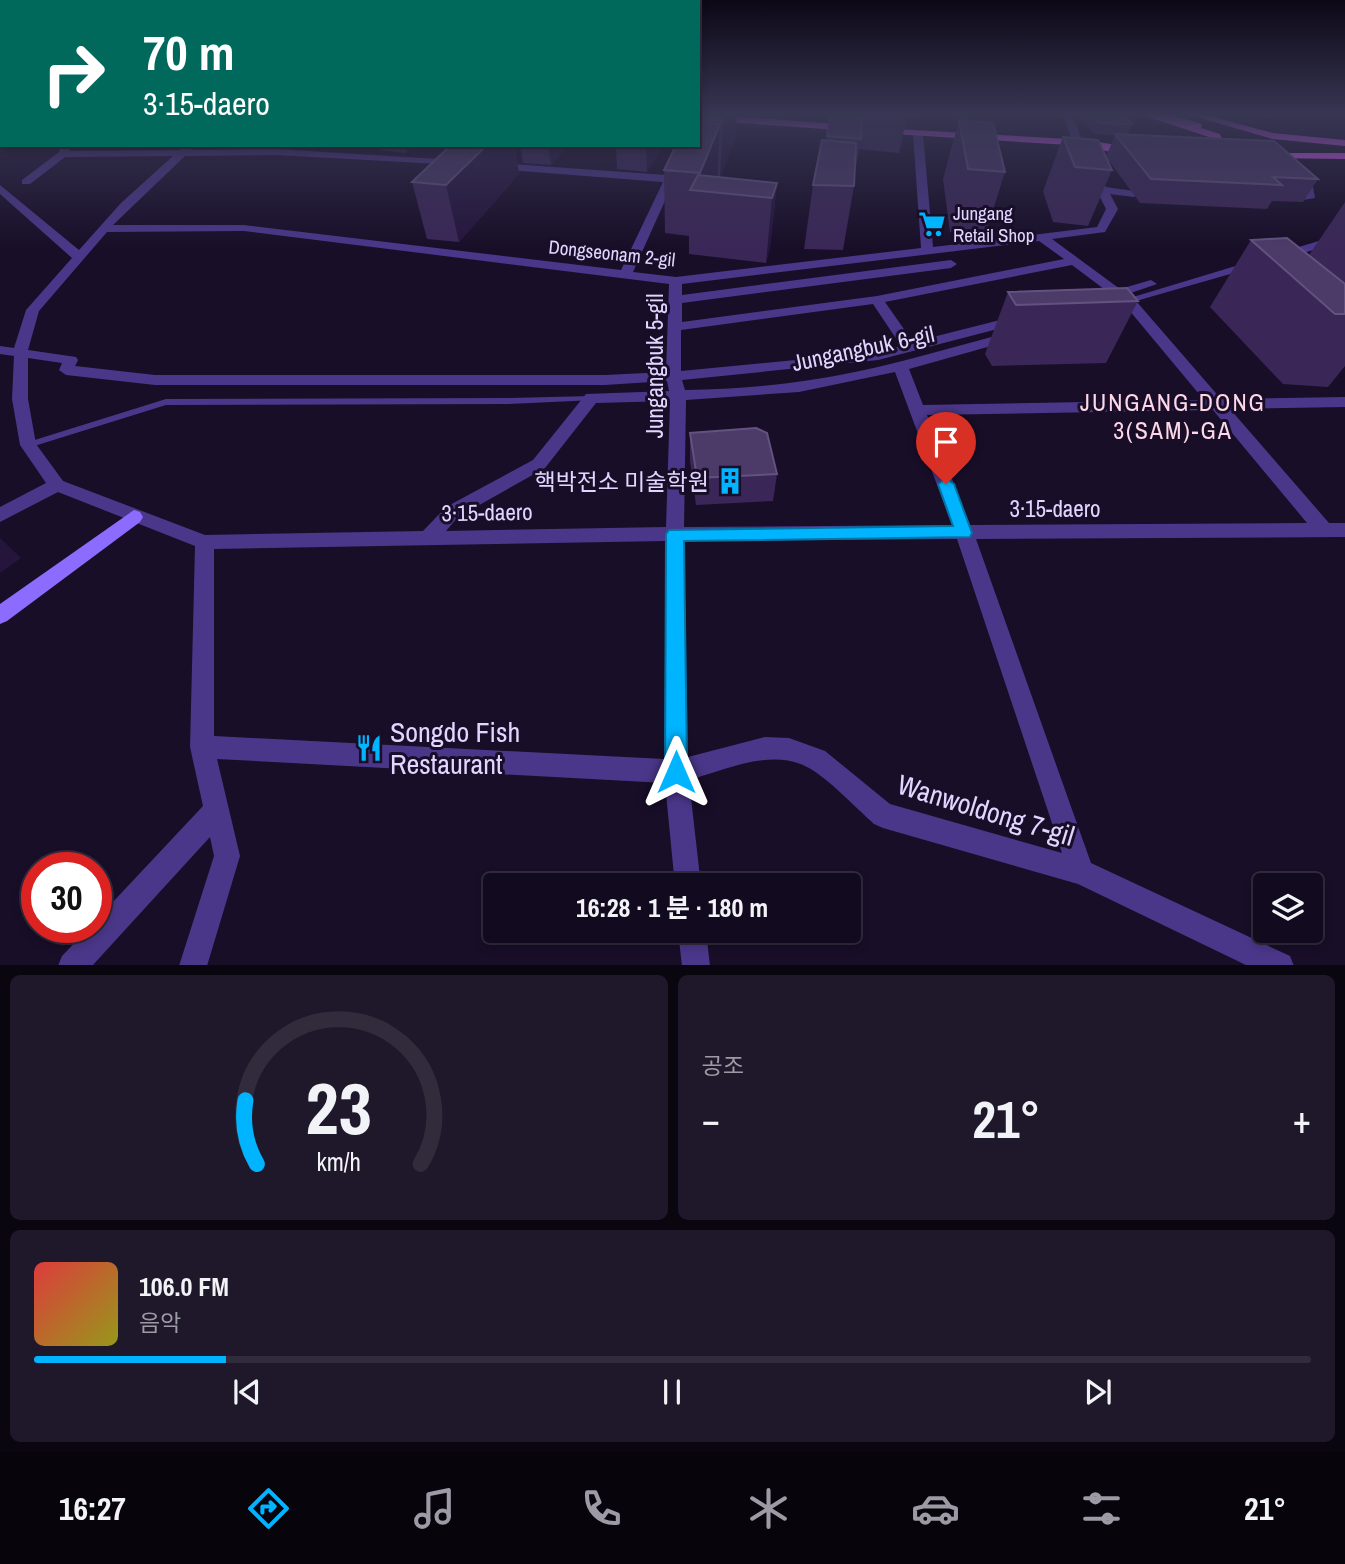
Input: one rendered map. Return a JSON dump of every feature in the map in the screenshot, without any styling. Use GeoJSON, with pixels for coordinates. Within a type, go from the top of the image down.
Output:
{"type":"FeatureCollection","features":[{"type":"Feature","properties":{"kind":"main road"},"geometry":{"type":"LineString","coordinates":[[0,615],[134,517]]}},
{"type":"Feature","properties":{"kind":"street"},"geometry":{"type":"LineString","coordinates":[[26,182],[54,158]]}},
{"type":"Feature","properties":{"kind":"street"},"geometry":{"type":"LineString","coordinates":[[0,515],[57,485],[27,445],[20,399],[21,351],[33,310],[103,229],[178,158]]}},
{"type":"Feature","properties":{"kind":"street"},"geometry":{"type":"LineString","coordinates":[[376,158],[466,164]]}},
{"type":"Feature","properties":{"kind":"street"},"geometry":{"type":"LineString","coordinates":[[625,275],[680,158]]}},
{"type":"Feature","properties":{"kind":"street"},"geometry":{"type":"LineString","coordinates":[[920,158],[927,252]]}},
{"type":"Feature","properties":{"kind":"street","name":"Dongseonam 2-gil"},"geometry":{"type":"LineString","coordinates":[[103,229],[244,228],[676,281],[1101,230],[1112,209],[1088,158]]}},
{"type":"Feature","properties":{"kind":"street"},"geometry":{"type":"LineString","coordinates":[[1271,158],[1309,189],[1311,196],[1300,199]]}},
{"type":"Feature","properties":{"kind":"street"},"geometry":{"type":"LineString","coordinates":[[480,165],[671,179]]}},
{"type":"Feature","properties":{"kind":"street"},"geometry":{"type":"LineString","coordinates":[[0,188],[79,257]]}},
{"type":"Feature","properties":{"kind":"street"},"geometry":{"type":"LineString","coordinates":[[1102,190],[1134,194]]}},
{"type":"Feature","properties":{"kind":"street"},"geometry":{"type":"LineString","coordinates":[[1097,305],[1247,271],[1345,237]]}},
{"type":"Feature","properties":{"kind":"street"},"geometry":{"type":"LineString","coordinates":[[1042,239],[1124,297],[1324,530]]}},
{"type":"Feature","properties":{"kind":"street"},"geometry":{"type":"LineString","coordinates":[[675,327],[877,300],[1074,261]]}},
{"type":"Feature","properties":{"kind":"street"},"geometry":{"type":"LineString","coordinates":[[676,300],[951,264]]}},
{"type":"Feature","properties":{"kind":"street","name":"Jungangbuk 5-gil"},"geometry":{"type":"LineString","coordinates":[[676,281],[673,376],[678,394],[675,534],[676,772],[687,873]]}},
{"type":"Feature","properties":{"kind":"street"},"geometry":{"type":"LineString","coordinates":[[1124,297],[1151,284]]}},
{"type":"Feature","properties":{"kind":"street"},"geometry":{"type":"LineString","coordinates":[[877,300],[910,348]]}},
{"type":"Feature","properties":{"kind":"street"},"geometry":{"type":"LineString","coordinates":[[0,347],[71,360],[66,370],[155,380],[605,380],[878,356],[1028,317]]}},
{"type":"Feature","properties":{"kind":"street","name":"Jungangbuk 6-gil"},"geometry":{"type":"LineString","coordinates":[[592,398],[678,394],[710,396],[799,387],[901,367],[1021,333]]}},
{"type":"Feature","properties":{"kind":"street"},"geometry":{"type":"LineString","coordinates":[[901,367],[964,533],[1081,872]]}},
{"type":"Feature","properties":{"kind":"street"},"geometry":{"type":"LineString","coordinates":[[429,537],[452,512],[539,464],[592,398]]}},
{"type":"Feature","properties":{"kind":"street"},"geometry":{"type":"LineString","coordinates":[[919,411],[1345,402]]}},
{"type":"Feature","properties":{"kind":"street","name":"3·15-daero"},"geometry":{"type":"LineString","coordinates":[[57,485],[134,517],[205,542],[675,534],[1345,530]]}},
{"type":"Feature","properties":{"kind":"street"},"geometry":{"type":"LineString","coordinates":[[194,965],[228,856],[202,747],[205,542]]}},
{"type":"Feature","properties":{"kind":"street","name":"Wanwoldong 7-gil"},"geometry":{"type":"LineString","coordinates":[[202,747],[676,772],[765,748],[789,749],[817,759],[883,815],[1081,872],[1280,965]]}},
{"type":"Feature","properties":{"kind":"street"},"geometry":{"type":"LineString","coordinates":[[72,965],[218,809]]}},
{"type":"Feature","properties":{"kind":"street"},"geometry":{"type":"LineString","coordinates":[[693,943],[695,965]]}},
{"type":"Feature","properties":{"kind":"lane"},"geometry":{"type":"LineString","coordinates":[[27,445],[166,402],[509,401],[592,398]]}},
{"type":"Feature","properties":{"kind":"building"},"geometry":{"type":"Polygon","coordinates":[[[437,158],[474,158],[446,185],[412,182],[437,158]]]}},
{"type":"Feature","properties":{"kind":"building"},"geometry":{"type":"Polygon","coordinates":[[[670,158],[706,158],[700,173],[664,170],[670,158]]]}},
{"type":"Feature","properties":{"kind":"building"},"geometry":{"type":"Polygon","coordinates":[[[818,158],[855,158],[854,186],[813,185],[818,158]]]}},
{"type":"Feature","properties":{"kind":"building"},"geometry":{"type":"Polygon","coordinates":[[[966,158],[1002,158],[1005,172],[968,169],[966,158]]]}},
{"type":"Feature","properties":{"kind":"building"},"geometry":{"type":"Polygon","coordinates":[[[1071,158],[1106,158],[1112,170],[1075,167],[1071,158]]]}},
{"type":"Feature","properties":{"kind":"building"},"geometry":{"type":"Polygon","coordinates":[[[1134,158],[1294,158],[1318,179],[1273,177],[1282,185],[1151,179],[1134,158]]]}},
{"type":"Feature","properties":{"kind":"building"},"geometry":{"type":"Polygon","coordinates":[[[698,175],[777,183],[772,198],[690,190],[698,175]]]}},
{"type":"Feature","properties":{"kind":"building"},"geometry":{"type":"Polygon","coordinates":[[[1287,238],[1345,284],[1345,314],[1335,314],[1251,240],[1287,238]]]}},
{"type":"Feature","properties":{"kind":"building"},"geometry":{"type":"Polygon","coordinates":[[[1127,288],[1138,301],[1016,305],[1008,292],[1127,288]]]}},
{"type":"Feature","properties":{"kind":"building"},"geometry":{"type":"Polygon","coordinates":[[[756,428],[767,433],[777,474],[697,478],[690,433],[756,428]]]}},
{"type":"Feature","properties":{"kind":"place","name":"Jungang Retail Shop"},"geometry":{"type":"Point","coordinates":[932,224]}},
{"type":"Feature","properties":{"kind":"place","name":"핵박전소 미술학원"},"geometry":{"type":"Point","coordinates":[730,481]}},
{"type":"Feature","properties":{"kind":"place","name":"Songdo Fish Restaurant"},"geometry":{"type":"Point","coordinates":[369,748]}},
{"type":"Feature","properties":{"kind":"district","name":"JUNGANG-DONG 3(SAM)-GA"},"geometry":{"type":"Point","coordinates":[1173,416]}},
{"type":"Feature","properties":{"kind":"route"},"geometry":{"type":"LineString","coordinates":[[676,772],[675,534],[964,533],[946,484]]}}]}
